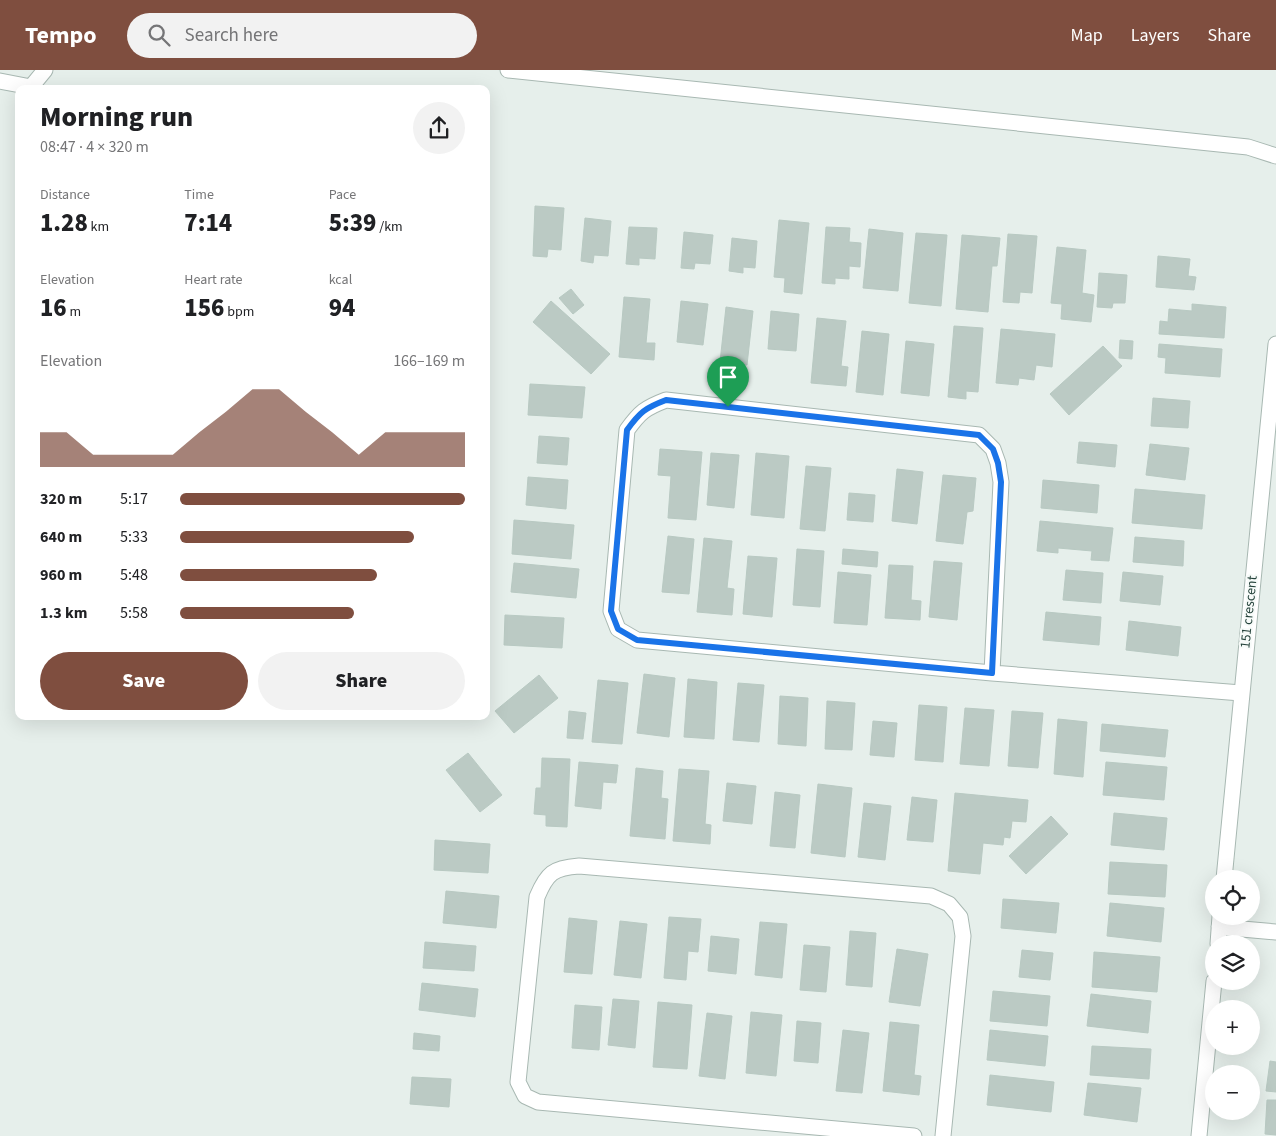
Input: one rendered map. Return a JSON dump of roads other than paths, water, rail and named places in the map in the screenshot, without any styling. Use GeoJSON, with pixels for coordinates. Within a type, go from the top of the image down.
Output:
{"type":"FeatureCollection","features":[{"type":"Feature","properties":{"kind":"street"},"geometry":{"type":"LineString","coordinates":[[33,85],[45,70]]}},
{"type":"Feature","properties":{"kind":"street"},"geometry":{"type":"LineString","coordinates":[[508,70],[1248,147],[1276,156]]}},
{"type":"Feature","properties":{"kind":"street"},"geometry":{"type":"LineString","coordinates":[[0,81],[21,85]]}},
{"type":"Feature","properties":{"kind":"street","name":"151 crescent"},"geometry":{"type":"LineString","coordinates":[[1225,870],[1242,693],[1270,465],[1276,344]]}},
{"type":"Feature","properties":{"kind":"street"},"geometry":{"type":"LineString","coordinates":[[992,673],[1001,482],[998,463],[993,449],[979,435],[666,400],[652,405],[639,414],[627,430],[611,611],[618,629],[637,640],[992,673],[1242,693]]}},
{"type":"Feature","properties":{"kind":"street"},"geometry":{"type":"LineString","coordinates":[[914,1136],[538,1102],[526,1096],[518,1082],[537,896],[543,882],[551,873],[563,867],[579,866],[931,896],[948,904],[960,917],[962,936],[943,1136]]}},
{"type":"Feature","properties":{"kind":"street"},"geometry":{"type":"LineString","coordinates":[[1237,925],[1276,932]]}},
{"type":"Feature","properties":{"kind":"street"},"geometry":{"type":"LineString","coordinates":[[1199,1136],[1213,990]]}}]}
